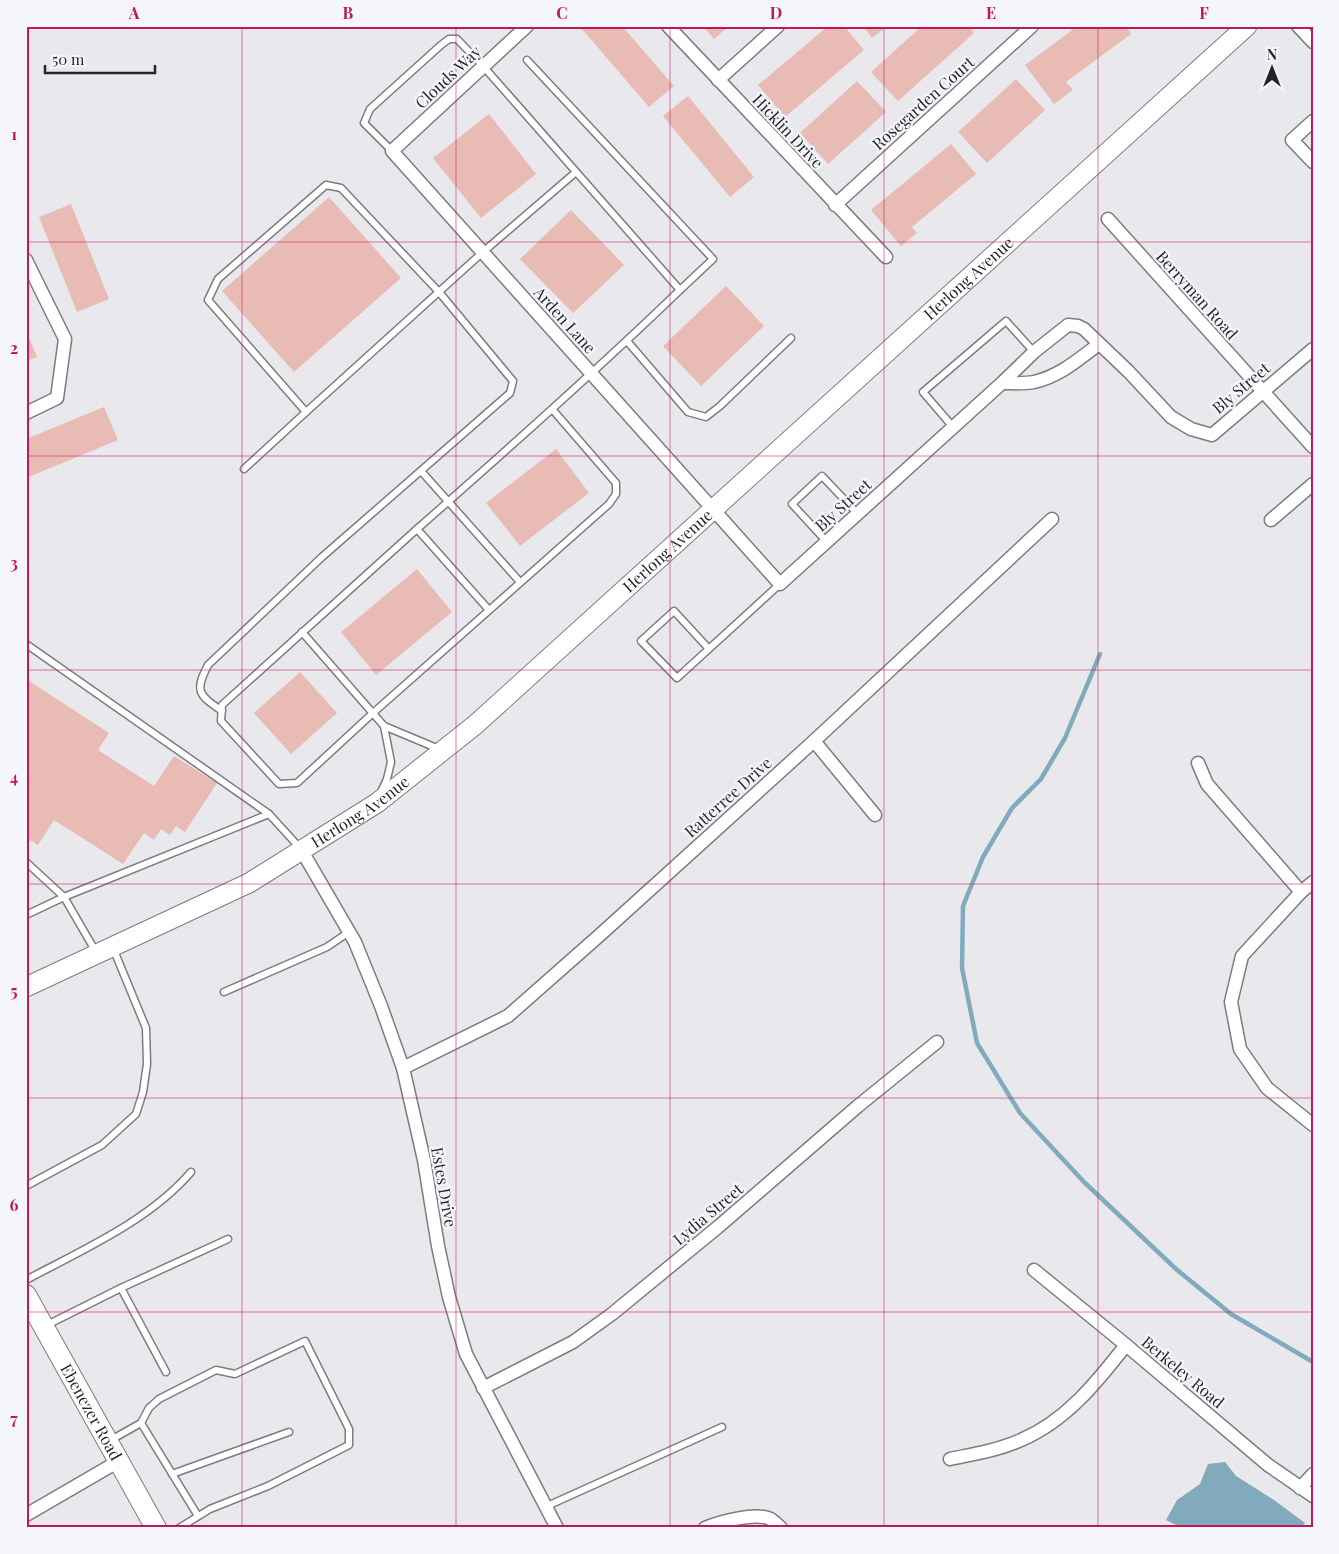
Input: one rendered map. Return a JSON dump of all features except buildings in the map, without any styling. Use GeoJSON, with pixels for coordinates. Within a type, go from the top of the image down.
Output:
{"type":"FeatureCollection","features":[{"type":"Feature","properties":{"kind":"main road","name":"Ebenezer Road"},"geometry":{"type":"LineString","coordinates":[[26,1295],[156,1528]]}},
{"type":"Feature","properties":{"kind":"street","name":"Clouds Way"},"geometry":{"type":"LineString","coordinates":[[392,151],[527,26]]}},
{"type":"Feature","properties":{"kind":"street","name":"Hicklin Drive"},"geometry":{"type":"LineString","coordinates":[[668,26],[886,257]]}},
{"type":"Feature","properties":{"kind":"street"},"geometry":{"type":"LineString","coordinates":[[718,80],[778,26]]}},
{"type":"Feature","properties":{"kind":"street","name":"Rosegarden Court"},"geometry":{"type":"LineString","coordinates":[[835,205],[1032,26]]}},
{"type":"Feature","properties":{"kind":"street","name":"Herlong Avenue"},"geometry":{"type":"LineString","coordinates":[[26,987],[249,882],[377,803],[483,719],[1247,26]]}},
{"type":"Feature","properties":{"kind":"street"},"geometry":{"type":"LineString","coordinates":[[1298,26],[1313,42]]}},
{"type":"Feature","properties":{"kind":"street"},"geometry":{"type":"LineString","coordinates":[[1313,121],[1292,140],[1313,162]]}},
{"type":"Feature","properties":{"kind":"street","name":"Arden Lane"},"geometry":{"type":"LineString","coordinates":[[392,151],[714,511]]}},
{"type":"Feature","properties":{"kind":"street","name":"Berryman Road"},"geometry":{"type":"LineString","coordinates":[[1108,219],[1313,447]]}},
{"type":"Feature","properties":{"kind":"street"},"geometry":{"type":"LineString","coordinates":[[26,260],[65,339],[57,398],[26,413]]}},
{"type":"Feature","properties":{"kind":"street","name":"Bly Street"},"geometry":{"type":"LineString","coordinates":[[780,584],[1034,352],[1068,325],[1084,329],[1129,372],[1171,417],[1191,429],[1212,434],[1313,349]]}},
{"type":"Feature","properties":{"kind":"street"},"geometry":{"type":"LineString","coordinates":[[1002,383],[1032,382],[1050,377],[1099,344]]}},
{"type":"Feature","properties":{"kind":"street"},"geometry":{"type":"LineString","coordinates":[[1271,520],[1313,484]]}},
{"type":"Feature","properties":{"kind":"street"},"geometry":{"type":"LineString","coordinates":[[714,511],[780,584]]}},
{"type":"Feature","properties":{"kind":"street","name":"Ratterree Drive"},"geometry":{"type":"LineString","coordinates":[[403,1068],[508,1016],[814,741],[1052,519]]}},
{"type":"Feature","properties":{"kind":"street"},"geometry":{"type":"LineString","coordinates":[[814,741],[875,815]]}},
{"type":"Feature","properties":{"kind":"street"},"geometry":{"type":"LineString","coordinates":[[1198,763],[1207,784],[1301,892]]}},
{"type":"Feature","properties":{"kind":"street","name":"Estes Drive"},"geometry":{"type":"LineString","coordinates":[[302,851],[349,932],[381,1006],[403,1068],[424,1160],[438,1246],[449,1297],[466,1354],[557,1528]]}},
{"type":"Feature","properties":{"kind":"street"},"geometry":{"type":"LineString","coordinates":[[1313,882],[1301,892],[1242,956],[1231,1002],[1240,1049],[1267,1088],[1313,1124]]}},
{"type":"Feature","properties":{"kind":"street","name":"Lydia Street"},"geometry":{"type":"LineString","coordinates":[[483,1388],[573,1342],[612,1314],[718,1227],[858,1106],[937,1042]]}},
{"type":"Feature","properties":{"kind":"street","name":"Berkeley Road"},"geometry":{"type":"LineString","coordinates":[[1034,1270],[1268,1465],[1313,1496]]}},
{"type":"Feature","properties":{"kind":"street"},"geometry":{"type":"LineString","coordinates":[[950,1459],[983,1452],[1022,1440],[1059,1418],[1103,1375],[1126,1345]]}},
{"type":"Feature","properties":{"kind":"street"},"geometry":{"type":"LineString","coordinates":[[26,1515],[119,1461]]}},
{"type":"Feature","properties":{"kind":"street"},"geometry":{"type":"LineString","coordinates":[[1300,1488],[1313,1474]]}},
{"type":"Feature","properties":{"kind":"street"},"geometry":{"type":"LineString","coordinates":[[705,1528],[720,1522],[747,1517],[770,1518],[781,1528]]}},
{"type":"Feature","properties":{"kind":"lane"},"geometry":{"type":"LineString","coordinates":[[392,151],[364,123],[370,109],[449,39],[457,39],[484,66],[680,290]]}},
{"type":"Feature","properties":{"kind":"lane"},"geometry":{"type":"LineString","coordinates":[[527,60],[713,259],[591,374],[222,705],[221,721],[279,784],[297,783],[488,610],[609,504],[616,494],[616,483],[552,409]]}},
{"type":"Feature","properties":{"kind":"lane"},"geometry":{"type":"LineString","coordinates":[[244,469],[483,252],[576,172]]}},
{"type":"Feature","properties":{"kind":"lane"},"geometry":{"type":"LineString","coordinates":[[222,711],[205,699],[200,691],[201,680],[208,665],[322,557],[510,393],[514,381],[439,292],[341,188],[326,185],[218,280],[208,300],[306,412]]}},
{"type":"Feature","properties":{"kind":"lane"},"geometry":{"type":"LineString","coordinates":[[953,427],[924,392],[1006,320],[1034,352]]}},
{"type":"Feature","properties":{"kind":"lane"},"geometry":{"type":"LineString","coordinates":[[627,341],[688,412],[706,417],[720,406],[790,338]]}},
{"type":"Feature","properties":{"kind":"lane"},"geometry":{"type":"LineString","coordinates":[[421,471],[520,582]]}},
{"type":"Feature","properties":{"kind":"lane"},"geometry":{"type":"LineString","coordinates":[[827,542],[792,504],[822,476],[858,514]]}},
{"type":"Feature","properties":{"kind":"lane"},"geometry":{"type":"LineString","coordinates":[[417,529],[488,610]]}},
{"type":"Feature","properties":{"kind":"lane"},"geometry":{"type":"LineString","coordinates":[[709,649],[674,611],[641,641],[677,678],[709,649],[780,584]]}},
{"type":"Feature","properties":{"kind":"lane"},"geometry":{"type":"LineString","coordinates":[[302,632],[384,726],[442,751]]}},
{"type":"Feature","properties":{"kind":"lane"},"geometry":{"type":"LineString","coordinates":[[26,644],[270,814],[302,851]]}},
{"type":"Feature","properties":{"kind":"lane"},"geometry":{"type":"LineString","coordinates":[[377,803],[387,779],[391,762],[384,726]]}},
{"type":"Feature","properties":{"kind":"lane"},"geometry":{"type":"LineString","coordinates":[[26,915],[64,897],[270,814]]}},
{"type":"Feature","properties":{"kind":"lane"},"geometry":{"type":"LineString","coordinates":[[26,1186],[102,1145],[136,1114],[143,1092],[147,1064],[146,1028],[105,950],[64,897],[28,865]]}},
{"type":"Feature","properties":{"kind":"lane"},"geometry":{"type":"LineString","coordinates":[[224,992],[327,947],[349,932]]}},
{"type":"Feature","properties":{"kind":"lane"},"geometry":{"type":"LineString","coordinates":[[26,1280],[100,1241],[151,1209],[176,1188],[190,1172]]}},
{"type":"Feature","properties":{"kind":"lane"},"geometry":{"type":"LineString","coordinates":[[44,1327],[121,1288],[228,1239]]}},
{"type":"Feature","properties":{"kind":"lane"},"geometry":{"type":"LineString","coordinates":[[121,1288],[166,1372]]}},
{"type":"Feature","properties":{"kind":"lane"},"geometry":{"type":"LineString","coordinates":[[108,1442],[141,1423],[149,1408],[159,1399],[216,1370],[235,1374],[305,1341],[349,1429],[349,1445],[268,1486],[210,1509],[179,1528]]}},
{"type":"Feature","properties":{"kind":"lane"},"geometry":{"type":"LineString","coordinates":[[141,1423],[198,1516]]}},
{"type":"Feature","properties":{"kind":"lane"},"geometry":{"type":"LineString","coordinates":[[545,1507],[722,1427]]}},
{"type":"Feature","properties":{"kind":"lane"},"geometry":{"type":"LineString","coordinates":[[172,1474],[289,1432]]}},
{"type":"Feature","properties":{"kind":"water"},"geometry":{"type":"Polygon","coordinates":[[[1225,1462],[1236,1476],[1274,1500],[1305,1523],[1302,1528],[1182,1528],[1166,1520],[1177,1500],[1200,1484],[1208,1464],[1225,1462]]]}},
{"type":"Feature","properties":{"kind":"waterway"},"geometry":{"type":"LineString","coordinates":[[1100,654],[1065,738],[1041,779],[1012,808],[983,857],[963,906],[962,968],[977,1043],[1020,1113],[1084,1182],[1176,1269],[1231,1314],[1313,1362]]}}]}
